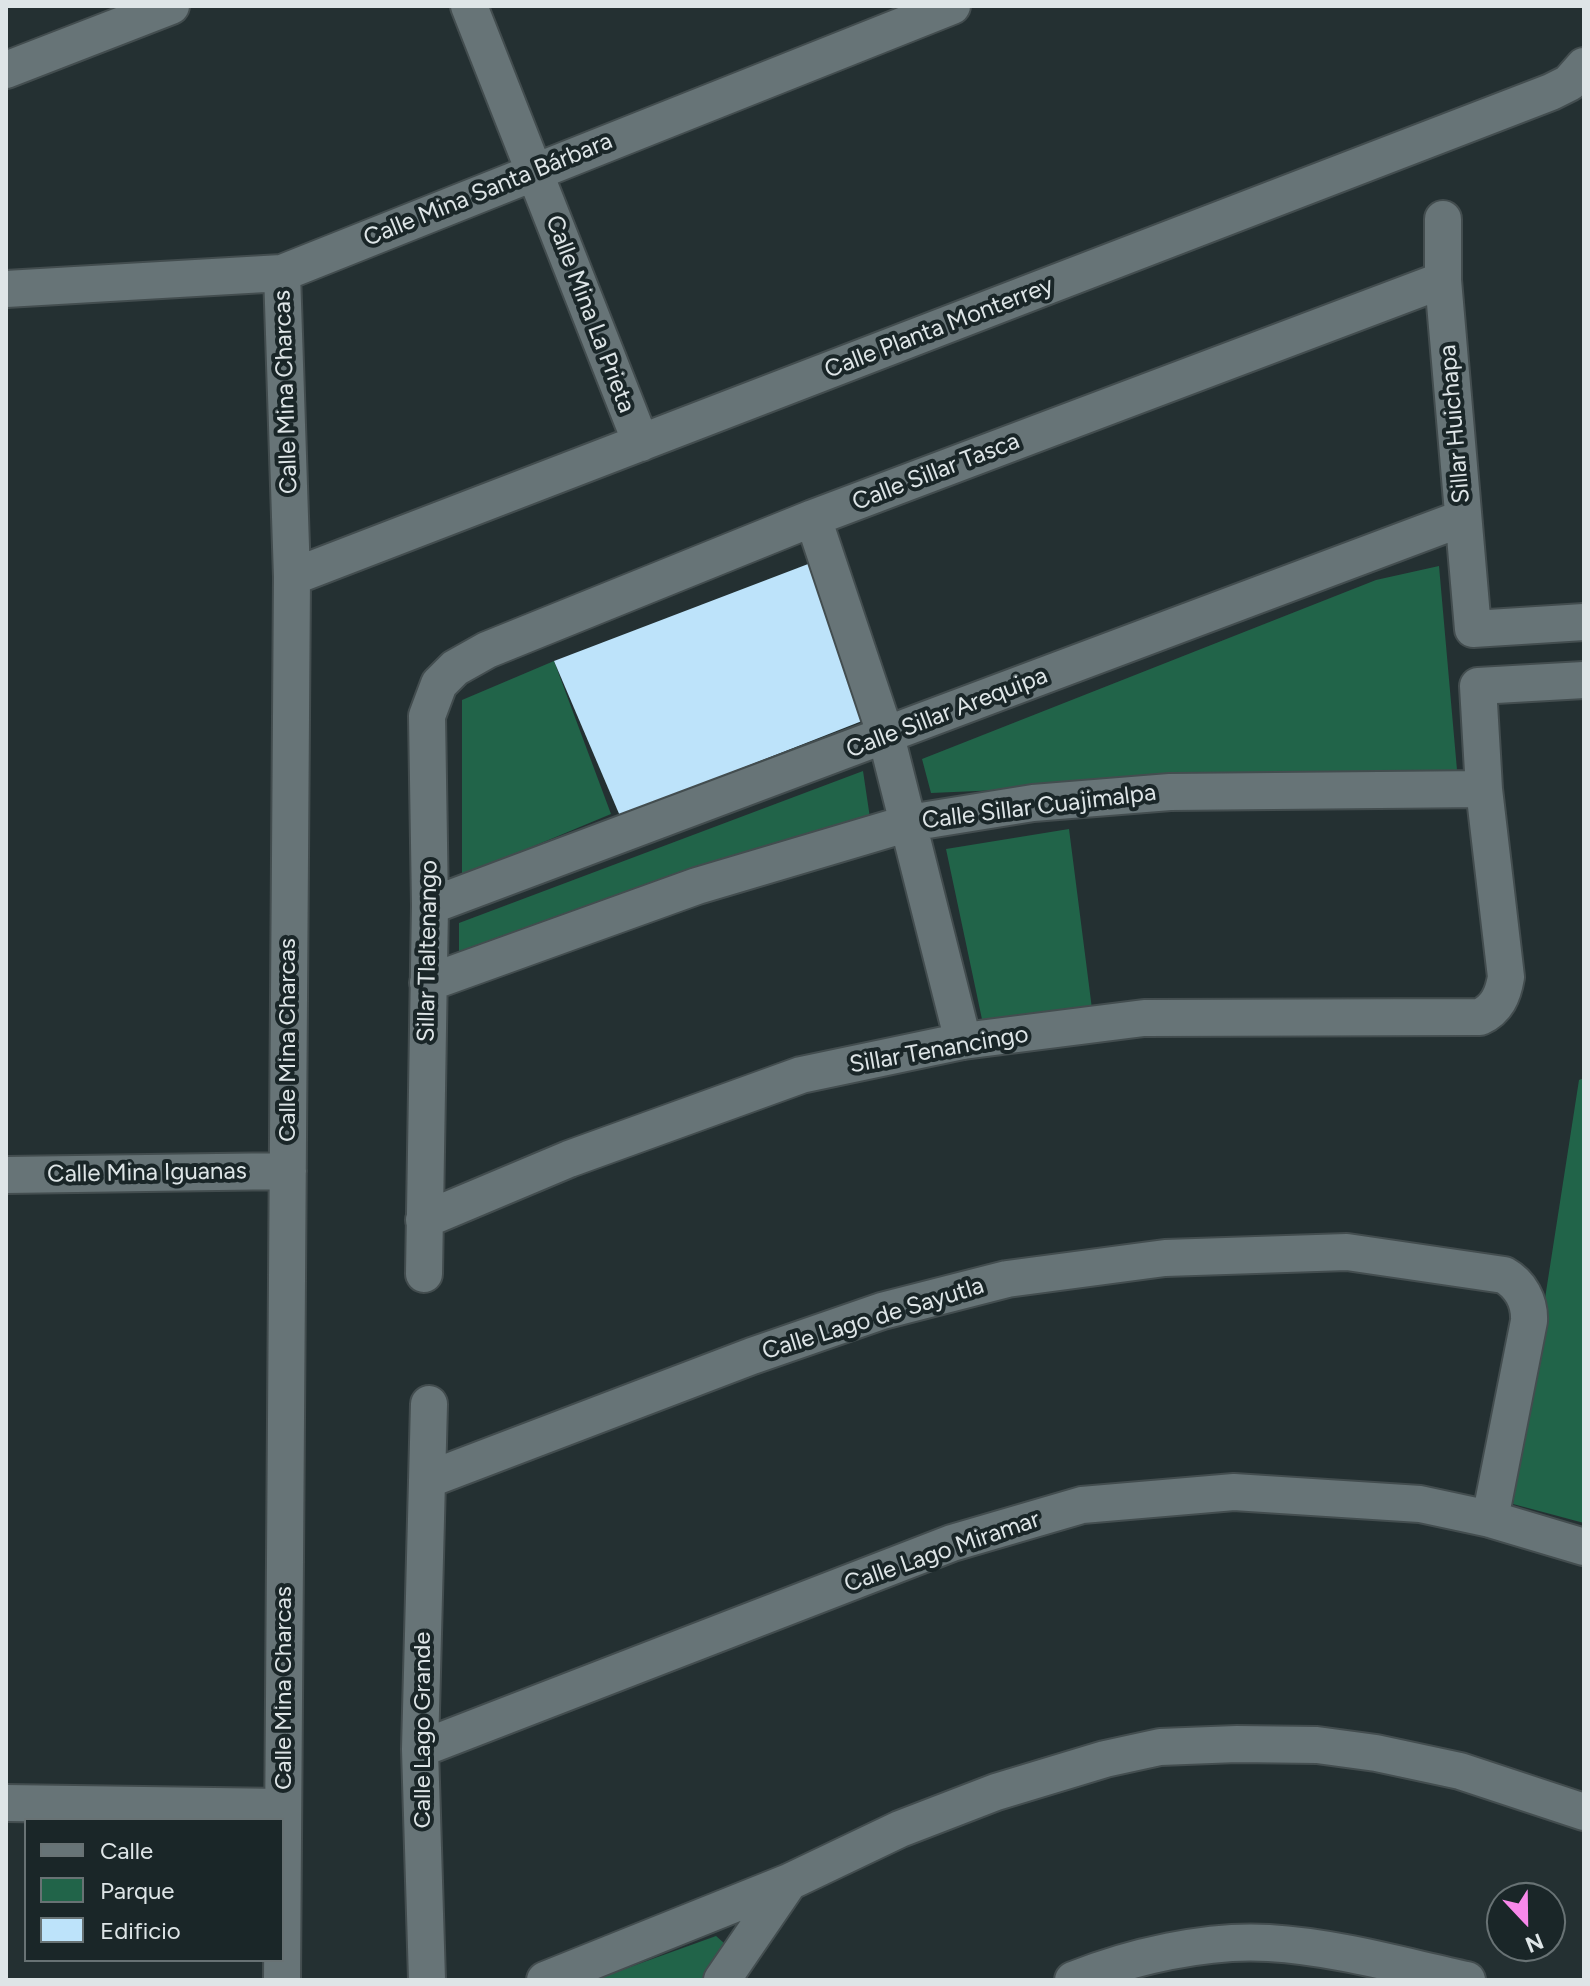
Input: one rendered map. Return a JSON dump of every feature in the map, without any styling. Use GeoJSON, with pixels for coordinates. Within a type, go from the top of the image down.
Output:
{"type":"FeatureCollection","features":[{"type":"Feature","properties":{"kind":"street"},"geometry":{"type":"LineString","coordinates":[[6,70],[171,6]]}},
{"type":"Feature","properties":{"kind":"street","name":"Calle Mina La Prieta"},"geometry":{"type":"LineString","coordinates":[[469,6],[641,443]]}},
{"type":"Feature","properties":{"kind":"street","name":"Calle Mina Santa Bárbara"},"geometry":{"type":"LineString","coordinates":[[6,289],[282,273],[952,6]]}},
{"type":"Feature","properties":{"kind":"street","name":"Calle Planta Monterrey"},"geometry":{"type":"LineString","coordinates":[[292,577],[1551,92],[1569,83],[1583,69]]}},
{"type":"Feature","properties":{"kind":"street","name":"Sillar Huichapa"},"geometry":{"type":"LineString","coordinates":[[1443,219],[1443,280],[1473,629],[1584,622]]}},
{"type":"Feature","properties":{"kind":"street","name":"Calle Mina Charcas"},"geometry":{"type":"LineString","coordinates":[[282,273],[292,577],[283,1818]]}},
{"type":"Feature","properties":{"kind":"street","name":"Calle Sillar Tasca"},"geometry":{"type":"LineString","coordinates":[[439,684],[455,668],[487,650],[813,518],[1443,280]]}},
{"type":"Feature","properties":{"kind":"street"},"geometry":{"type":"LineString","coordinates":[[813,518],[886,736],[963,1041]]}},
{"type":"Feature","properties":{"kind":"street","name":"Calle Sillar Arequipa"},"geometry":{"type":"LineString","coordinates":[[430,906],[1463,518]]}},
{"type":"Feature","properties":{"kind":"street"},"geometry":{"type":"LineString","coordinates":[[1484,789],[1478,686],[1584,680]]}},
{"type":"Feature","properties":{"kind":"street","name":"Sillar Tlaltenango"},"geometry":{"type":"LineString","coordinates":[[424,1274],[430,906],[427,716],[439,684]]}},
{"type":"Feature","properties":{"kind":"street","name":"Calle Sillar Cuajimalpa"},"geometry":{"type":"LineString","coordinates":[[428,983],[697,886],[909,823],[1033,803],[1170,792],[1484,789]]}},
{"type":"Feature","properties":{"kind":"street","name":"Sillar Tenancingo"},"geometry":{"type":"LineString","coordinates":[[424,1220],[569,1159],[801,1075],[963,1041],[1144,1018],[1480,1017],[1490,1012],[1503,995],[1506,977],[1484,789]]}},
{"type":"Feature","properties":{"kind":"street","name":"Calle Mina Iguanas"},"geometry":{"type":"LineString","coordinates":[[6,1175],[288,1171]]}},
{"type":"Feature","properties":{"kind":"street","name":"Calle Lago de Sayutla"},"geometry":{"type":"LineString","coordinates":[[427,1480],[752,1356],[882,1311],[1007,1279],[1165,1258],[1347,1252],[1504,1275],[1516,1282],[1523,1292],[1529,1321],[1490,1519]]}},
{"type":"Feature","properties":{"kind":"street","name":"Calle Lago Grande"},"geometry":{"type":"LineString","coordinates":[[427,1980],[420,1749],[429,1404]]}},
{"type":"Feature","properties":{"kind":"street","name":"Calle Lago Miramar"},"geometry":{"type":"LineString","coordinates":[[420,1749],[952,1543],[1082,1505],[1234,1492],[1420,1504],[1490,1519],[1584,1547]]}},
{"type":"Feature","properties":{"kind":"street"},"geometry":{"type":"LineString","coordinates":[[545,1980],[789,1882],[900,1829],[996,1792],[1105,1759],[1160,1747],[1317,1745],[1376,1753],[1460,1771],[1584,1812]]}},
{"type":"Feature","properties":{"kind":"street"},"geometry":{"type":"LineString","coordinates":[[6,1803],[283,1807]]}},
{"type":"Feature","properties":{"kind":"street"},"geometry":{"type":"LineString","coordinates":[[722,1980],[789,1882]]}},
{"type":"Feature","properties":{"kind":"street"},"geometry":{"type":"LineString","coordinates":[[1073,1980],[1109,1966],[1187,1948],[1268,1943],[1334,1951],[1467,1980]]}},
{"type":"Feature","properties":{"kind":"green space"},"geometry":{"type":"Polygon","coordinates":[[[1439,566],[1457,770],[931,793],[922,759],[1376,580],[1439,566]]]}},
{"type":"Feature","properties":{"kind":"green space"},"geometry":{"type":"Polygon","coordinates":[[[554,661],[611,814],[462,876],[462,700],[554,661]]]}},
{"type":"Feature","properties":{"kind":"green space"},"geometry":{"type":"Polygon","coordinates":[[[863,771],[870,818],[694,869],[459,952],[459,923],[863,771]]]}},
{"type":"Feature","properties":{"kind":"green space"},"geometry":{"type":"Polygon","coordinates":[[[1069,829],[1092,1009],[983,1024],[946,849],[1069,829]]]}},
{"type":"Feature","properties":{"kind":"green space"},"geometry":{"type":"Polygon","coordinates":[[[1584,1078],[1584,1523],[1513,1504],[1579,1080],[1584,1078]]]}},
{"type":"Feature","properties":{"kind":"green space"},"geometry":{"type":"Polygon","coordinates":[[[716,1936],[724,1943],[725,1949],[705,1980],[594,1980],[716,1936]]]}},
{"type":"Feature","properties":{"kind":"building"},"geometry":{"type":"Polygon","coordinates":[[[816,561],[862,721],[620,816],[554,661],[816,561]]]}}]}
